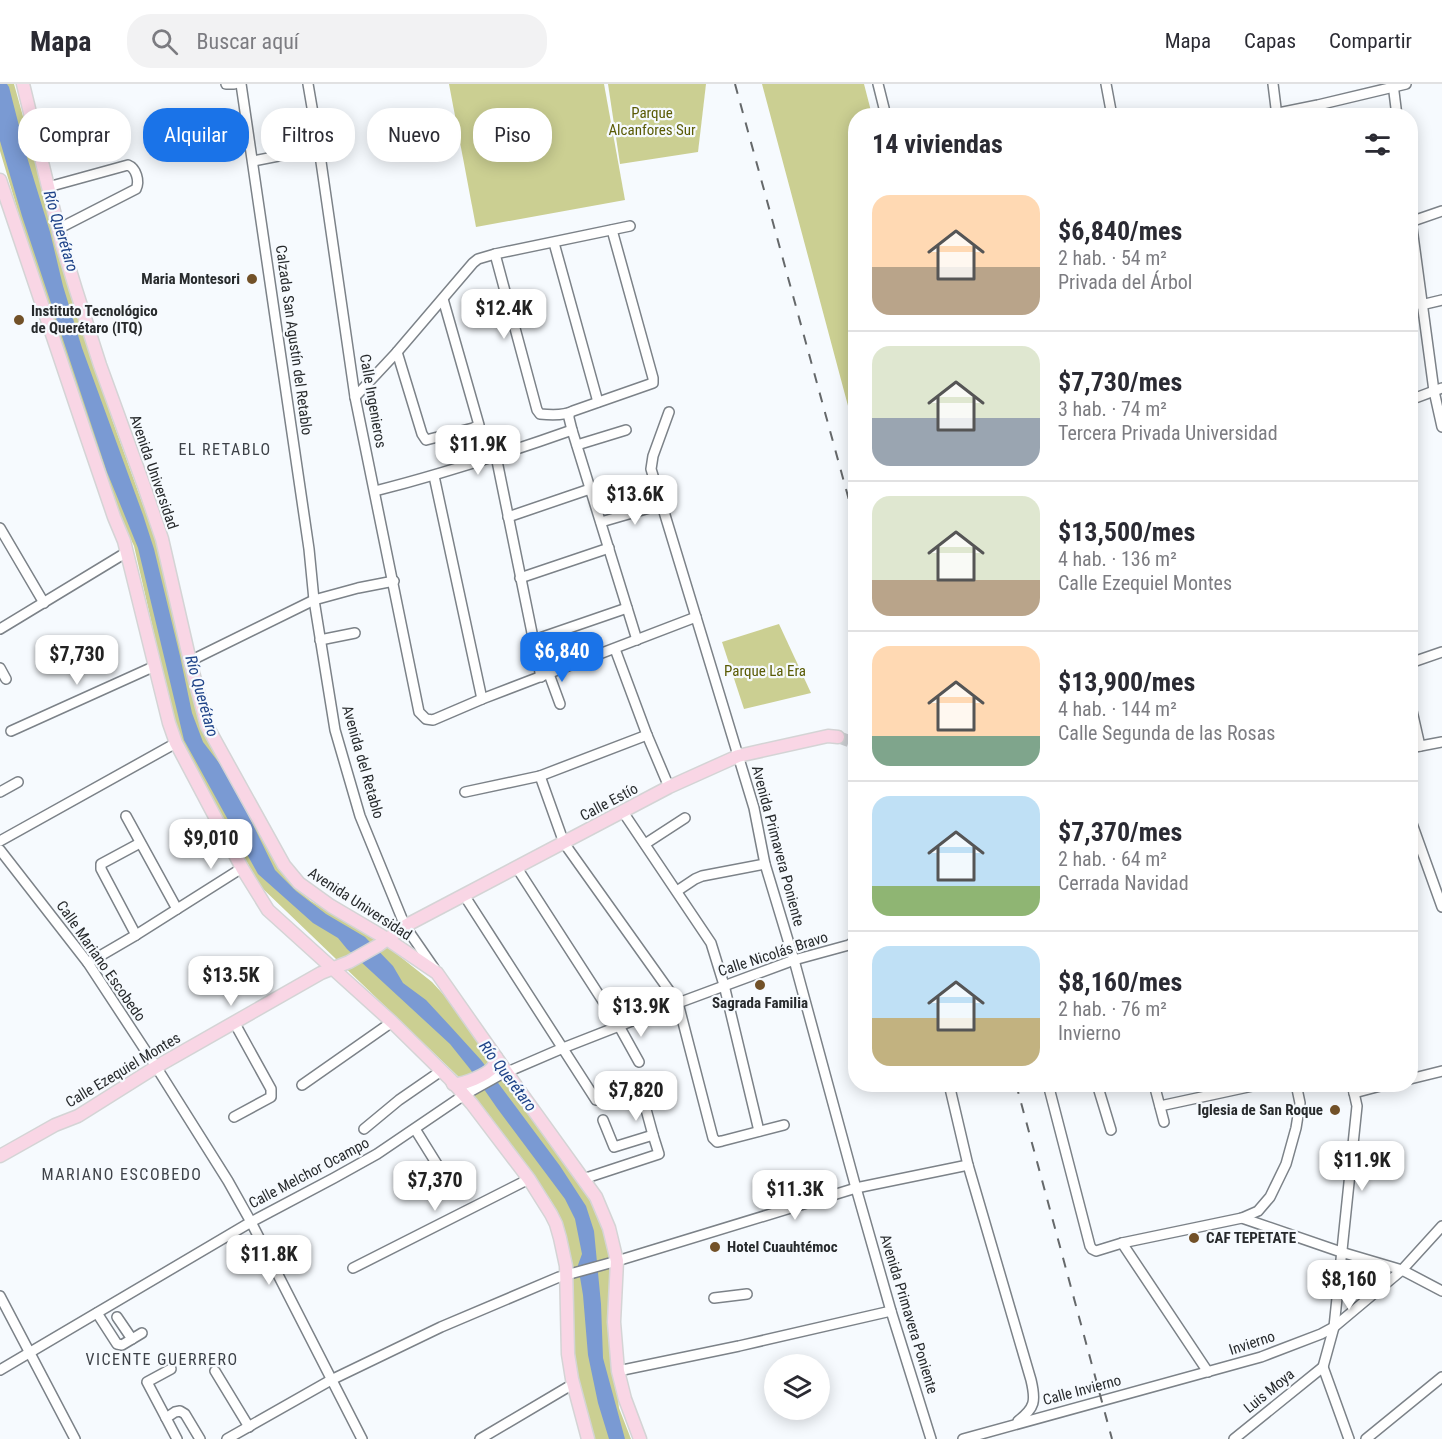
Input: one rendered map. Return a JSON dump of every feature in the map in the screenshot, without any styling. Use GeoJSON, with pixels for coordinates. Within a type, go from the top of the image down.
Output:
{"type":"FeatureCollection","features":[{"type":"Feature","properties":{"kind":"main road","name":"Avenida Universidad"},"geometry":{"type":"LineString","coordinates":[[23,84],[58,229],[76,290],[162,539],[207,726],[284,865],[299,883],[383,942],[437,973],[498,1068],[596,1197],[609,1228],[613,1262],[618,1371],[640,1439]]}},
{"type":"Feature","properties":{"kind":"main road"},"geometry":{"type":"LineString","coordinates":[[0,180],[127,552],[176,743],[242,868],[268,910],[392,1022],[453,1084],[469,1089],[556,1224],[565,1261],[572,1273],[568,1354],[573,1384],[588,1439]]}},
{"type":"Feature","properties":{"kind":"main road","name":"Calle Estío"},"geometry":{"type":"LineString","coordinates":[[405,926],[669,787],[738,756],[828,736],[838,737]]}},
{"type":"Feature","properties":{"kind":"main road"},"geometry":{"type":"LineString","coordinates":[[383,942],[405,926]]}},
{"type":"Feature","properties":{"kind":"main road","name":"Calle Ezequiel Montes"},"geometry":{"type":"LineString","coordinates":[[0,1156],[55,1125],[78,1116],[234,1022],[325,971],[350,962],[383,942]]}},
{"type":"Feature","properties":{"kind":"main road"},"geometry":{"type":"LineString","coordinates":[[469,1089],[498,1068]]}},
{"type":"Feature","properties":{"kind":"street"},"geometry":{"type":"LineString","coordinates":[[226,84],[234,84]]}},
{"type":"Feature","properties":{"kind":"street","name":"Calzada San Agustín del Retablo"},"geometry":{"type":"LineString","coordinates":[[241,84],[309,549],[314,600]]}},
{"type":"Feature","properties":{"kind":"street","name":"Calle Ingenieros"},"geometry":{"type":"LineString","coordinates":[[308,84],[312,108]]}},
{"type":"Feature","properties":{"kind":"street"},"geometry":{"type":"LineString","coordinates":[[878,84],[884,108]]}},
{"type":"Feature","properties":{"kind":"street"},"geometry":{"type":"LineString","coordinates":[[1106,84],[1110,108]]}},
{"type":"Feature","properties":{"kind":"street"},"geometry":{"type":"LineString","coordinates":[[1273,84],[1276,108]]}},
{"type":"Feature","properties":{"kind":"street"},"geometry":{"type":"LineString","coordinates":[[1304,108],[1393,85],[1406,84]]}},
{"type":"Feature","properties":{"kind":"street"},"geometry":{"type":"LineString","coordinates":[[1393,85],[1396,108]]}},
{"type":"Feature","properties":{"kind":"street"},"geometry":{"type":"LineString","coordinates":[[253,161],[261,159]]}},
{"type":"Feature","properties":{"kind":"street","name":"Calle Ingenieros"},"geometry":{"type":"LineString","coordinates":[[321,162],[355,397],[419,712],[426,719],[433,720],[482,699]]}},
{"type":"Feature","properties":{"kind":"street"},"geometry":{"type":"LineString","coordinates":[[48,187],[128,165],[134,170],[138,183],[136,189],[58,229]]}},
{"type":"Feature","properties":{"kind":"street"},"geometry":{"type":"LineString","coordinates":[[1418,217],[1442,211]]}},
{"type":"Feature","properties":{"kind":"street"},"geometry":{"type":"LineString","coordinates":[[355,397],[478,259],[630,226]]}},
{"type":"Feature","properties":{"kind":"street"},"geometry":{"type":"LineString","coordinates":[[495,254],[537,410],[540,414],[546,415],[569,413],[652,383],[612,230]]}},
{"type":"Feature","properties":{"kind":"street"},"geometry":{"type":"LineString","coordinates":[[554,243],[598,402]]}},
{"type":"Feature","properties":{"kind":"street"},"geometry":{"type":"LineString","coordinates":[[1418,282],[1438,389],[1442,427]]}},
{"type":"Feature","properties":{"kind":"street"},"geometry":{"type":"LineString","coordinates":[[397,352],[422,434],[426,440],[479,425],[443,299]]}},
{"type":"Feature","properties":{"kind":"street"},"geometry":{"type":"LineString","coordinates":[[1421,305],[1442,300]]}},
{"type":"Feature","properties":{"kind":"street"},"geometry":{"type":"LineString","coordinates":[[1418,397],[1438,389]]}},
{"type":"Feature","properties":{"kind":"street","name":"Avenida Primavera Poniente"},"geometry":{"type":"LineString","coordinates":[[669,412],[651,461],[651,469],[754,808],[765,864],[794,960],[891,1311],[931,1439]]}},
{"type":"Feature","properties":{"kind":"street"},"geometry":{"type":"LineString","coordinates":[[569,413],[568,418],[637,640]]}},
{"type":"Feature","properties":{"kind":"street"},"geometry":{"type":"LineString","coordinates":[[375,491],[434,476],[572,430]]}},
{"type":"Feature","properties":{"kind":"street"},"geometry":{"type":"LineString","coordinates":[[577,445],[626,430]]}},
{"type":"Feature","properties":{"kind":"street"},"geometry":{"type":"LineString","coordinates":[[496,456],[534,640],[545,675],[560,704]]}},
{"type":"Feature","properties":{"kind":"street"},"geometry":{"type":"LineString","coordinates":[[434,476],[482,699],[696,617]]}},
{"type":"Feature","properties":{"kind":"street"},"geometry":{"type":"LineString","coordinates":[[508,517],[590,489]]}},
{"type":"Feature","properties":{"kind":"street"},"geometry":{"type":"LineString","coordinates":[[601,522],[663,504]]}},
{"type":"Feature","properties":{"kind":"street"},"geometry":{"type":"LineString","coordinates":[[0,528],[44,603]]}},
{"type":"Feature","properties":{"kind":"street"},"geometry":{"type":"LineString","coordinates":[[520,578],[609,548]]}},
{"type":"Feature","properties":{"kind":"street"},"geometry":{"type":"LineString","coordinates":[[1,625],[44,603],[127,552]]}},
{"type":"Feature","properties":{"kind":"street"},"geometry":{"type":"LineString","coordinates":[[190,661],[314,600],[394,581]]}},
{"type":"Feature","properties":{"kind":"street","name":"Avenida del Retablo"},"geometry":{"type":"LineString","coordinates":[[314,600],[335,729],[360,816],[405,926],[437,973]]}},
{"type":"Feature","properties":{"kind":"street"},"geometry":{"type":"LineString","coordinates":[[534,640],[627,608]]}},
{"type":"Feature","properties":{"kind":"street"},"geometry":{"type":"LineString","coordinates":[[320,640],[355,633]]}},
{"type":"Feature","properties":{"kind":"street"},"geometry":{"type":"LineString","coordinates":[[615,649],[669,787]]}},
{"type":"Feature","properties":{"kind":"street"},"geometry":{"type":"LineString","coordinates":[[1418,660],[1442,652]]}},
{"type":"Feature","properties":{"kind":"street"},"geometry":{"type":"LineString","coordinates":[[11,731],[155,666]]}},
{"type":"Feature","properties":{"kind":"street"},"geometry":{"type":"LineString","coordinates":[[0,668],[6,679]]}},
{"type":"Feature","properties":{"kind":"street"},"geometry":{"type":"LineString","coordinates":[[465,792],[540,776],[647,735]]}},
{"type":"Feature","properties":{"kind":"street"},"geometry":{"type":"LineString","coordinates":[[1418,737],[1420,746],[1442,742]]}},
{"type":"Feature","properties":{"kind":"street"},"geometry":{"type":"LineString","coordinates":[[0,841],[176,743]]}},
{"type":"Feature","properties":{"kind":"street"},"geometry":{"type":"LineString","coordinates":[[540,776],[564,843],[678,1002],[713,1138],[717,1142],[784,1125]]}},
{"type":"Feature","properties":{"kind":"street"},"geometry":{"type":"LineString","coordinates":[[0,792],[18,782]]}},
{"type":"Feature","properties":{"kind":"street"},"geometry":{"type":"LineString","coordinates":[[623,812],[711,943],[724,986],[759,1131]]}},
{"type":"Feature","properties":{"kind":"street"},"geometry":{"type":"LineString","coordinates":[[126,816],[177,909]]}},
{"type":"Feature","properties":{"kind":"street"},"geometry":{"type":"LineString","coordinates":[[645,844],[685,818]]}},
{"type":"Feature","properties":{"kind":"street"},"geometry":{"type":"LineString","coordinates":[[1418,840],[1442,907]]}},
{"type":"Feature","properties":{"kind":"street"},"geometry":{"type":"LineString","coordinates":[[136,934],[101,869],[101,864],[140,843]]}},
{"type":"Feature","properties":{"kind":"street","name":"Calle Mariano Escobedo"},"geometry":{"type":"LineString","coordinates":[[0,850],[88,963],[228,1181],[362,1439]]}},
{"type":"Feature","properties":{"kind":"street"},"geometry":{"type":"LineString","coordinates":[[677,891],[702,876],[765,864]]}},
{"type":"Feature","properties":{"kind":"street"},"geometry":{"type":"LineString","coordinates":[[88,963],[242,868]]}},
{"type":"Feature","properties":{"kind":"street"},"geometry":{"type":"LineString","coordinates":[[517,868],[620,1026],[639,1062]]}},
{"type":"Feature","properties":{"kind":"street"},"geometry":{"type":"LineString","coordinates":[[464,895],[596,1100]]}},
{"type":"Feature","properties":{"kind":"street","name":"Calle Nicolás Bravo"},"geometry":{"type":"LineString","coordinates":[[498,1068],[563,1048],[678,1002],[794,960],[848,944]]}},
{"type":"Feature","properties":{"kind":"street"},"geometry":{"type":"LineString","coordinates":[[234,1022],[272,1094],[271,1097],[234,1116]]}},
{"type":"Feature","properties":{"kind":"street"},"geometry":{"type":"LineString","coordinates":[[302,1085],[392,1022]]}},
{"type":"Feature","properties":{"kind":"street"},"geometry":{"type":"LineString","coordinates":[[364,1129],[399,1100],[441,1071]]}},
{"type":"Feature","properties":{"kind":"street"},"geometry":{"type":"LineString","coordinates":[[1418,1077],[1442,1071]]}},
{"type":"Feature","properties":{"kind":"street","name":"Calle Melchor Ocampo"},"geometry":{"type":"LineString","coordinates":[[0,1370],[251,1222],[377,1154],[469,1089]]}},
{"type":"Feature","properties":{"kind":"street"},"geometry":{"type":"LineString","coordinates":[[951,1092],[968,1165],[1035,1397],[1025,1416],[1014,1424]]}},
{"type":"Feature","properties":{"kind":"street"},"geometry":{"type":"LineString","coordinates":[[1050,1092],[1089,1246],[1100,1251],[1122,1243],[1242,1218],[1258,1210],[1270,1197],[1286,1164],[1296,1128],[1300,1103],[1298,1092]]}},
{"type":"Feature","properties":{"kind":"street"},"geometry":{"type":"LineString","coordinates":[[1099,1092],[1111,1130]]}},
{"type":"Feature","properties":{"kind":"street"},"geometry":{"type":"LineString","coordinates":[[1156,1092],[1164,1122]]}},
{"type":"Feature","properties":{"kind":"street"},"geometry":{"type":"LineString","coordinates":[[1160,1106],[1225,1092]]}},
{"type":"Feature","properties":{"kind":"street"},"geometry":{"type":"LineString","coordinates":[[1349,1439],[1323,1367],[1334,1328],[1357,1106],[1354,1092]]}},
{"type":"Feature","properties":{"kind":"street"},"geometry":{"type":"LineString","coordinates":[[583,1179],[659,1154],[644,1102]]}},
{"type":"Feature","properties":{"kind":"street"},"geometry":{"type":"LineString","coordinates":[[603,1120],[620,1167]]}},
{"type":"Feature","properties":{"kind":"street"},"geometry":{"type":"LineString","coordinates":[[415,1129],[443,1174]]}},
{"type":"Feature","properties":{"kind":"street"},"geometry":{"type":"LineString","coordinates":[[614,1147],[653,1135]]}},
{"type":"Feature","properties":{"kind":"street"},"geometry":{"type":"LineString","coordinates":[[227,1439],[332,1380],[441,1327],[572,1273],[856,1188],[968,1165]]}},
{"type":"Feature","properties":{"kind":"street"},"geometry":{"type":"LineString","coordinates":[[353,1268],[529,1179]]}},
{"type":"Feature","properties":{"kind":"street"},"geometry":{"type":"LineString","coordinates":[[1242,1218],[1402,1270],[1442,1291]]}},
{"type":"Feature","properties":{"kind":"street","name":"Invierno"},"geometry":{"type":"LineString","coordinates":[[1208,1372],[1261,1357],[1334,1328],[1402,1270],[1442,1226]]}},
{"type":"Feature","properties":{"kind":"street"},"geometry":{"type":"LineString","coordinates":[[1122,1243],[1208,1372]]}},
{"type":"Feature","properties":{"kind":"street"},"geometry":{"type":"LineString","coordinates":[[714,1298],[747,1294]]}},
{"type":"Feature","properties":{"kind":"street"},"geometry":{"type":"LineString","coordinates":[[0,1296],[75,1439]]}},
{"type":"Feature","properties":{"kind":"street"},"geometry":{"type":"LineString","coordinates":[[618,1371],[750,1344],[891,1311]]}},
{"type":"Feature","properties":{"kind":"street"},"geometry":{"type":"LineString","coordinates":[[97,1313],[117,1344],[122,1345],[142,1333]]}},
{"type":"Feature","properties":{"kind":"street"},"geometry":{"type":"LineString","coordinates":[[117,1317],[132,1339]]}},
{"type":"Feature","properties":{"kind":"street"},"geometry":{"type":"LineString","coordinates":[[1321,1334],[1328,1342],[1327,1352]]}},
{"type":"Feature","properties":{"kind":"street","name":"Luis Moya"},"geometry":{"type":"LineString","coordinates":[[1234,1439],[1323,1367]]}},
{"type":"Feature","properties":{"kind":"street"},"geometry":{"type":"LineString","coordinates":[[171,1369],[147,1382],[177,1439]]}},
{"type":"Feature","properties":{"kind":"street"},"geometry":{"type":"LineString","coordinates":[[215,1371],[249,1427]]}},
{"type":"Feature","properties":{"kind":"street","name":"Calle Invierno"},"geometry":{"type":"LineString","coordinates":[[963,1439],[1208,1372]]}},
{"type":"Feature","properties":{"kind":"street"},"geometry":{"type":"LineString","coordinates":[[1366,1439],[1442,1377]]}},
{"type":"Feature","properties":{"kind":"street"},"geometry":{"type":"LineString","coordinates":[[480,1439],[573,1384]]}},
{"type":"Feature","properties":{"kind":"street"},"geometry":{"type":"LineString","coordinates":[[166,1418],[175,1412],[180,1411],[185,1414],[200,1439]]}},
{"type":"Feature","properties":{"kind":"green space"},"geometry":{"type":"Polygon","coordinates":[[[0,84],[14,84],[21,108],[18,108],[18,162],[36,162],[70,291],[113,422],[160,552],[203,729],[278,866],[294,887],[311,901],[393,951],[432,982],[484,1045],[489,1059],[505,1083],[569,1166],[598,1214],[608,1248],[611,1272],[615,1372],[619,1408],[631,1439],[595,1439],[574,1359],[572,1267],[557,1211],[550,1199],[463,1081],[260,886],[177,734],[134,546],[117,510],[31,255],[0,151],[0,84]]]}},
{"type":"Feature","properties":{"kind":"green space"},"geometry":{"type":"Polygon","coordinates":[[[449,84],[604,84],[625,200],[476,227],[461,148],[461,108],[454,108],[449,84]]]}},
{"type":"Feature","properties":{"kind":"green space","name":"Parque Alcanfores Sur"},"geometry":{"type":"Polygon","coordinates":[[[608,84],[706,84],[698,152],[620,164],[608,84]]]}},
{"type":"Feature","properties":{"kind":"green space"},"geometry":{"type":"Polygon","coordinates":[[[762,84],[864,84],[870,108],[848,108],[848,406],[762,84]]]}},
{"type":"Feature","properties":{"kind":"green space","name":"Parque La Era"},"geometry":{"type":"Polygon","coordinates":[[[779,624],[811,693],[744,709],[722,642],[779,624]]]}},
{"type":"Feature","properties":{"kind":"water"},"geometry":{"type":"Polygon","coordinates":[[[0,84],[7,84],[18,122],[18,162],[29,162],[82,348],[154,549],[192,713],[203,742],[223,768],[238,794],[275,870],[296,891],[326,914],[365,937],[393,966],[403,983],[426,1000],[451,1027],[481,1060],[560,1166],[586,1206],[594,1231],[601,1304],[603,1358],[625,1439],[609,1439],[598,1403],[588,1355],[578,1265],[582,1254],[575,1219],[565,1199],[450,1044],[347,949],[338,938],[313,923],[258,874],[184,740],[138,548],[107,472],[22,216],[0,141],[0,84]]]}},
{"type":"Feature","properties":{"kind":"tunnel"},"geometry":{"type":"LineString","coordinates":[[838,737],[848,741]]}},
{"type":"Feature","properties":{"kind":"railway"},"geometry":{"type":"LineString","coordinates":[[735,84],[848,496]]}},
{"type":"Feature","properties":{"kind":"railway"},"geometry":{"type":"LineString","coordinates":[[1018,1092],[1112,1439]]}},
{"type":"Feature","properties":{"kind":"place","name":"Maria Montesori"},"geometry":{"type":"Point","coordinates":[252,279]}},
{"type":"Feature","properties":{"kind":"place","name":"Instituto Tecnológico de Querétaro (ITQ)"},"geometry":{"type":"Point","coordinates":[19,320]}},
{"type":"Feature","properties":{"kind":"place","name":"Sagrada Familia"},"geometry":{"type":"Point","coordinates":[760,985]}},
{"type":"Feature","properties":{"kind":"place","name":"Iglesia de San Roque"},"geometry":{"type":"Point","coordinates":[1335,1110]}},
{"type":"Feature","properties":{"kind":"place","name":"CAF TEPETATE"},"geometry":{"type":"Point","coordinates":[1194,1238]}},
{"type":"Feature","properties":{"kind":"place","name":"Hotel Cuauhtémoc"},"geometry":{"type":"Point","coordinates":[715,1247]}},
{"type":"Feature","properties":{"kind":"district","name":"EL RETABLO"},"geometry":{"type":"Point","coordinates":[225,449]}},
{"type":"Feature","properties":{"kind":"district","name":"MARIANO ESCOBEDO"},"geometry":{"type":"Point","coordinates":[122,1174]}},
{"type":"Feature","properties":{"kind":"district","name":"VICENTE GUERRERO"},"geometry":{"type":"Point","coordinates":[162,1359]}},
{"type":"Feature","properties":{"kind":"water label","name":"Río Querétaro"},"geometry":{"type":"Point","coordinates":[61,231]}},
{"type":"Feature","properties":{"kind":"water label","name":"Río Querétaro"},"geometry":{"type":"Point","coordinates":[202,696]}},
{"type":"Feature","properties":{"kind":"water label","name":"Río Querétaro"},"geometry":{"type":"Point","coordinates":[508,1076]}}]}
